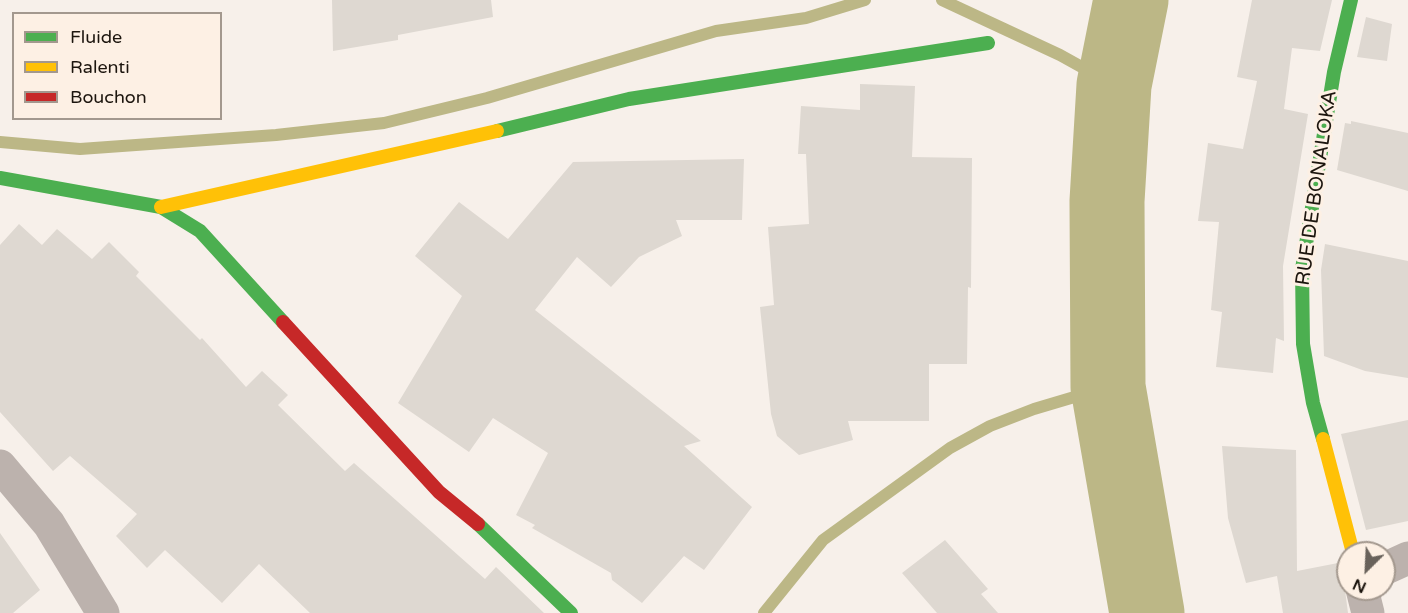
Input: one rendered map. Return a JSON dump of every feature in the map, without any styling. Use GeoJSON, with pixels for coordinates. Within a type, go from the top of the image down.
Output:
{"type":"FeatureCollection","features":[{"type":"Feature","properties":{"kind":"street","name":"RUE DE BONALOKA"},"geometry":{"type":"LineString","coordinates":[[1350,541],[1313,403],[1303,344],[1302,268],[1334,72],[1352,0]]}},
{"type":"Feature","properties":{"kind":"street"},"geometry":{"type":"LineString","coordinates":[[161,207],[402,155],[629,99],[988,42]]}},
{"type":"Feature","properties":{"kind":"street"},"geometry":{"type":"LineString","coordinates":[[0,178],[161,207],[200,231],[439,492],[477,524],[571,613]]}},
{"type":"Feature","properties":{"kind":"street"},"geometry":{"type":"LineString","coordinates":[[0,466],[49,524],[103,613]]}},
{"type":"Feature","properties":{"kind":"building"},"geometry":{"type":"Polygon","coordinates":[[[332,0],[491,0],[493,17],[398,35],[398,40],[333,51],[332,0]]]}},
{"type":"Feature","properties":{"kind":"building"},"geometry":{"type":"Polygon","coordinates":[[[1252,0],[1332,0],[1320,51],[1292,48],[1284,109],[1308,114],[1283,266],[1284,341],[1276,338],[1273,373],[1216,367],[1222,312],[1211,310],[1219,222],[1198,221],[1208,143],[1243,149],[1257,81],[1237,77],[1252,0]]]}},
{"type":"Feature","properties":{"kind":"building"},"geometry":{"type":"Polygon","coordinates":[[[1366,17],[1392,24],[1387,61],[1357,57],[1366,17]]]}},
{"type":"Feature","properties":{"kind":"building"},"geometry":{"type":"Polygon","coordinates":[[[860,84],[915,86],[912,157],[972,158],[971,288],[968,287],[967,364],[929,364],[929,421],[848,421],[853,440],[799,455],[777,436],[771,414],[760,307],[774,305],[768,227],[809,224],[806,154],[798,154],[801,106],[860,110],[860,84]]]}},
{"type":"Feature","properties":{"kind":"building"},"geometry":{"type":"Polygon","coordinates":[[[1351,121],[1408,133],[1408,191],[1337,170],[1345,123],[1351,124],[1351,121]]]}},
{"type":"Feature","properties":{"kind":"building"},"geometry":{"type":"Polygon","coordinates":[[[744,159],[742,220],[676,220],[682,236],[639,257],[611,287],[577,257],[535,310],[701,441],[684,446],[752,507],[704,570],[684,556],[642,603],[612,580],[611,573],[532,528],[535,525],[516,515],[548,453],[493,418],[469,452],[398,403],[462,296],[415,256],[459,202],[508,239],[573,162],[744,159]]]}},
{"type":"Feature","properties":{"kind":"building"},"geometry":{"type":"Polygon","coordinates":[[[19,224],[42,245],[57,229],[92,259],[109,242],[139,272],[136,276],[200,340],[202,338],[246,387],[262,371],[288,395],[278,405],[345,471],[354,463],[485,579],[496,567],[544,613],[310,613],[259,564],[222,603],[165,550],[147,568],[116,536],[137,514],[70,456],[53,471],[0,412],[0,245],[19,224]]]}},
{"type":"Feature","properties":{"kind":"building"},"geometry":{"type":"Polygon","coordinates":[[[1325,244],[1408,261],[1408,378],[1365,371],[1324,356],[1321,270],[1325,244]]]}},
{"type":"Feature","properties":{"kind":"building"},"geometry":{"type":"Polygon","coordinates":[[[1408,420],[1408,521],[1366,530],[1341,434],[1408,420]]]}},
{"type":"Feature","properties":{"kind":"building"},"geometry":{"type":"Polygon","coordinates":[[[1222,446],[1296,450],[1297,571],[1336,563],[1336,601],[1346,601],[1348,613],[1283,613],[1277,576],[1246,583],[1228,518],[1222,446]]]}},
{"type":"Feature","properties":{"kind":"building"},"geometry":{"type":"Polygon","coordinates":[[[0,533],[40,590],[13,613],[0,613],[0,533]]]}},
{"type":"Feature","properties":{"kind":"building"},"geometry":{"type":"Polygon","coordinates":[[[945,540],[988,589],[981,594],[998,613],[937,613],[902,573],[945,540]]]}},
{"type":"Feature","properties":{"kind":"waterway"},"geometry":{"type":"LineString","coordinates":[[0,142],[80,149],[276,135],[384,123],[487,98],[716,31],[806,18],[865,0]]}},
{"type":"Feature","properties":{"kind":"waterway"},"geometry":{"type":"LineString","coordinates":[[942,0],[1060,55],[1114,85]]}},
{"type":"Feature","properties":{"kind":"waterway"},"geometry":{"type":"LineString","coordinates":[[1131,0],[1114,85],[1107,201],[1108,387],[1147,613]]}},
{"type":"Feature","properties":{"kind":"waterway"},"geometry":{"type":"LineString","coordinates":[[764,613],[823,540],[950,448],[990,426],[1034,409],[1108,387]]}},
{"type":"Feature","properties":{"kind":"traffic: fast"},"geometry":{"type":"LineString","coordinates":[[1323,439],[1313,403],[1303,344],[1302,269],[1334,72],[1351,0]]}},
{"type":"Feature","properties":{"kind":"traffic: fast"},"geometry":{"type":"LineString","coordinates":[[497,131],[629,99],[988,43]]}},
{"type":"Feature","properties":{"kind":"traffic: fast"},"geometry":{"type":"LineString","coordinates":[[0,178],[161,207],[200,231],[283,322]]}},
{"type":"Feature","properties":{"kind":"traffic: fast"},"geometry":{"type":"LineString","coordinates":[[478,524],[571,613]]}},
{"type":"Feature","properties":{"kind":"traffic: slow"},"geometry":{"type":"LineString","coordinates":[[161,207],[497,131]]}},
{"type":"Feature","properties":{"kind":"traffic: slow"},"geometry":{"type":"LineString","coordinates":[[1323,439],[1350,541]]}},
{"type":"Feature","properties":{"kind":"traffic: jam"},"geometry":{"type":"LineString","coordinates":[[283,322],[439,492],[478,524]]}}]}
